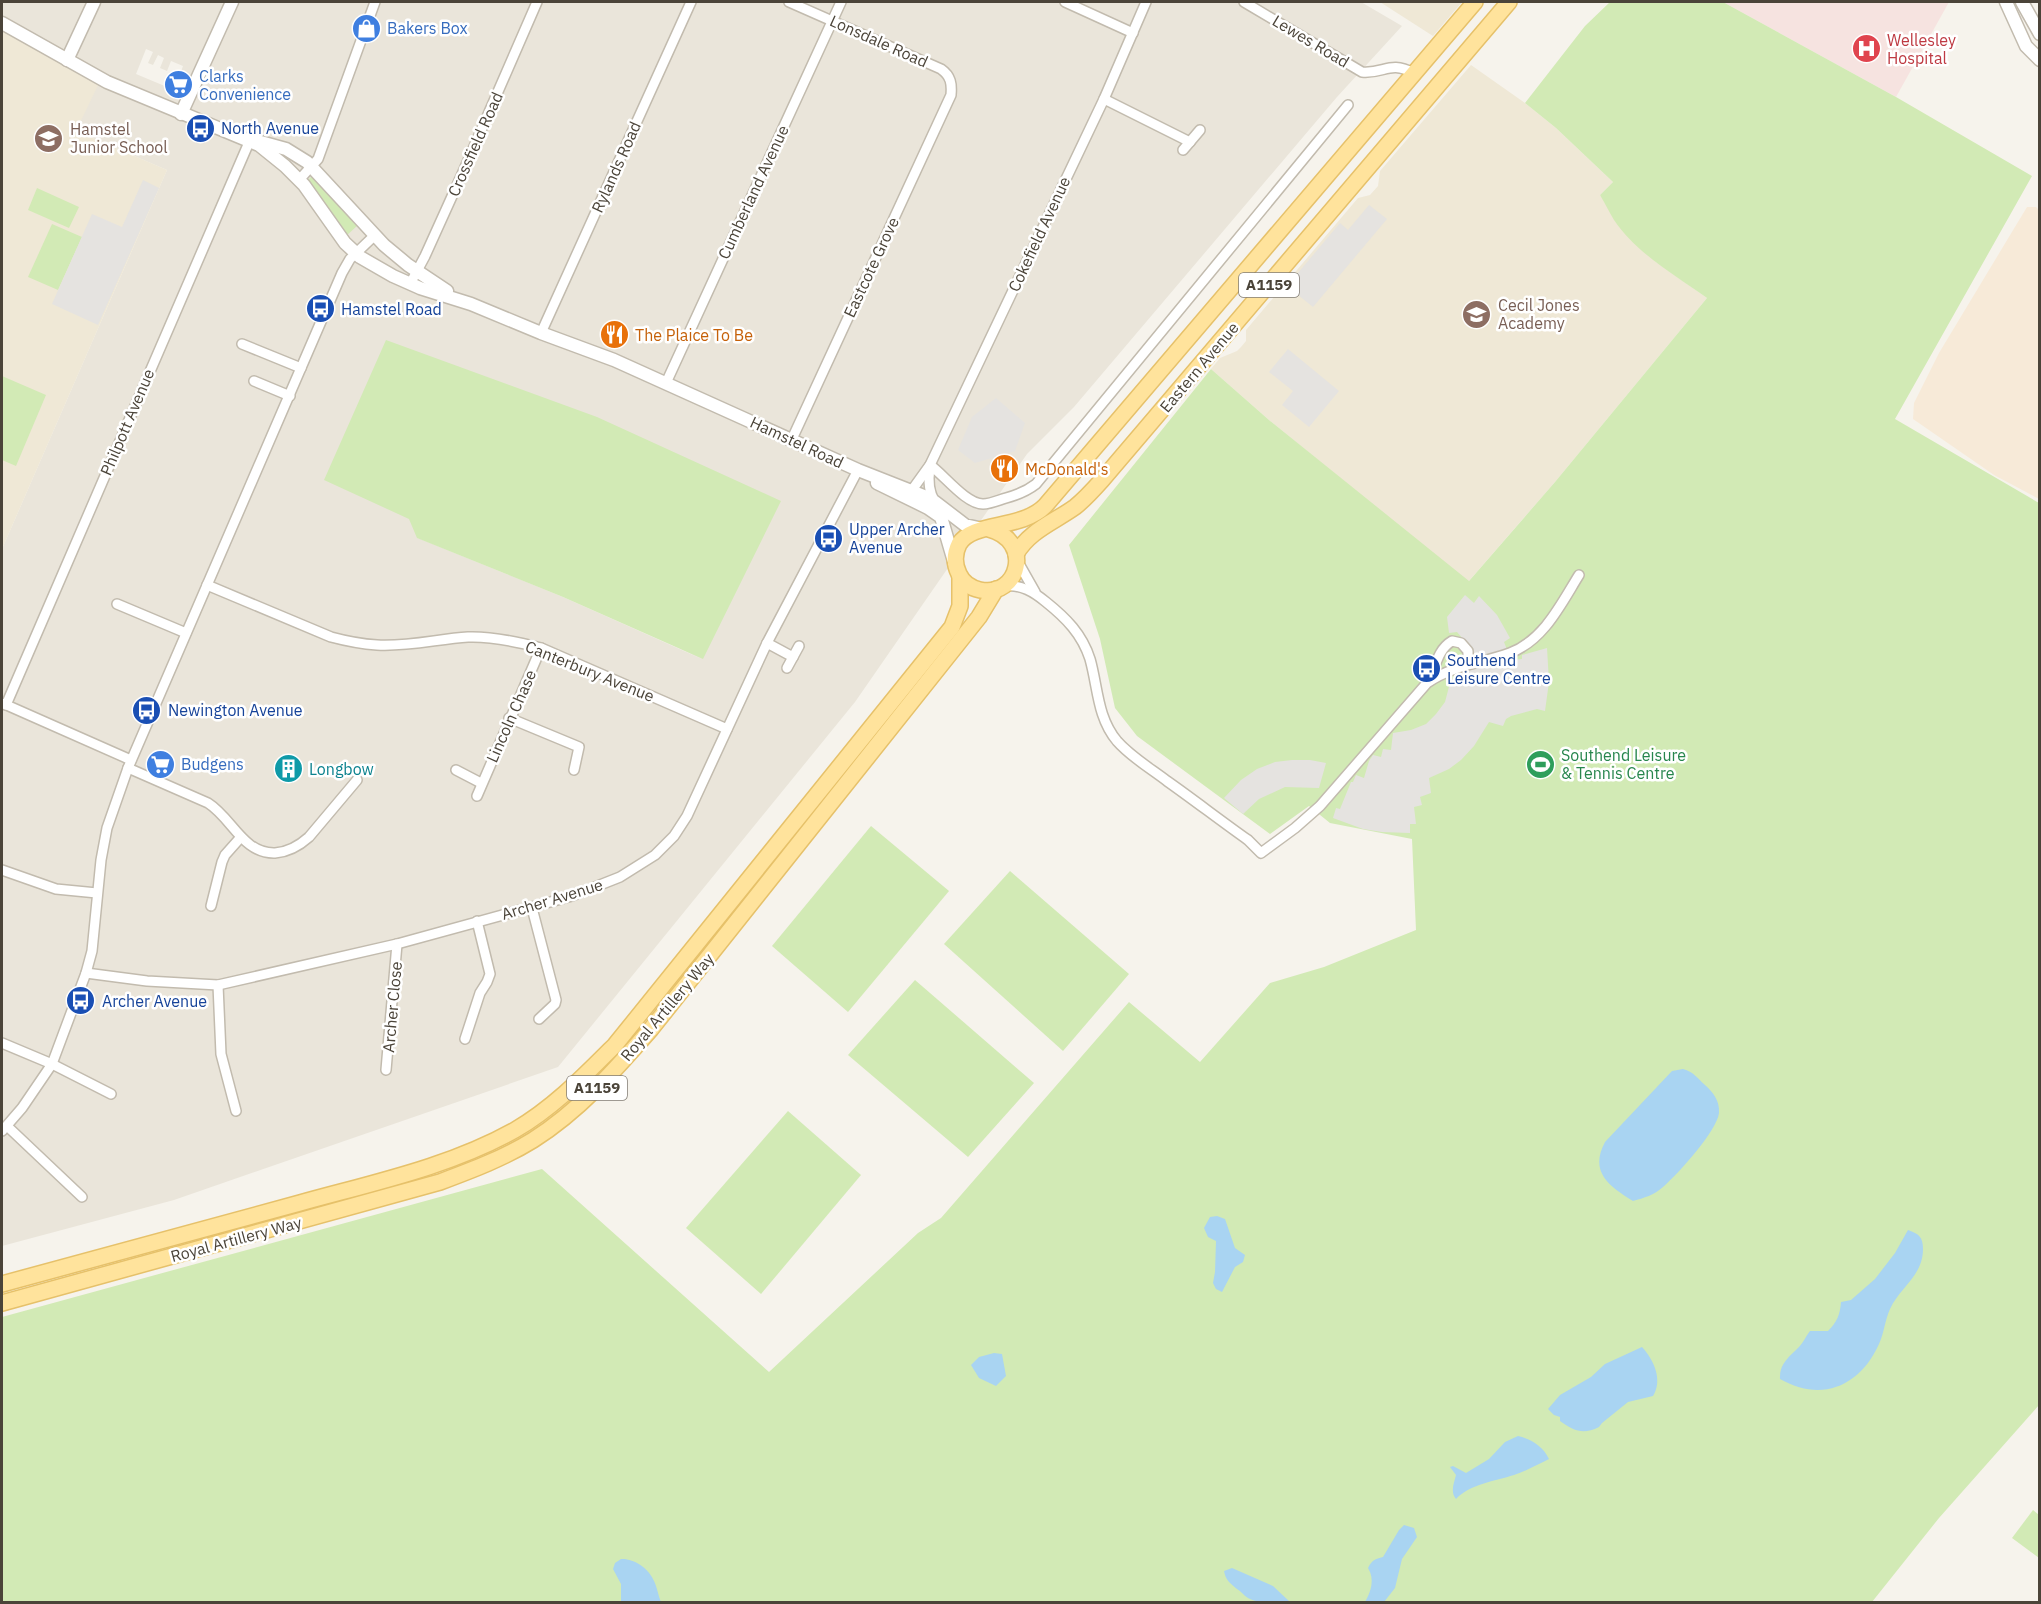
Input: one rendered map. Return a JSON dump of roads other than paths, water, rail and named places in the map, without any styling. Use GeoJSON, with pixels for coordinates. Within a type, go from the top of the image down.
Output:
{"type":"FeatureCollection","features":[{"type":"Feature","properties":{"kind":"main road","name":"Eastern Avenue"},"geometry":{"type":"LineString","coordinates":[[958,572],[955,553],[962,540],[970,533],[1022,520],[1045,506],[1475,2]]}},
{"type":"Feature","properties":{"kind":"main road","name":"Eastern Avenue"},"geometry":{"type":"LineString","coordinates":[[999,588],[1011,579],[1022,544],[1030,536],[1077,505],[1102,480],[1509,2]]}},
{"type":"Feature","properties":{"kind":"main road"},"geometry":{"type":"LineString","coordinates":[[986,529],[999,531],[1008,538],[1016,550],[1017,557]]}},
{"type":"Feature","properties":{"kind":"main road"},"geometry":{"type":"LineString","coordinates":[[958,572],[974,589],[985,591],[999,588]]}},
{"type":"Feature","properties":{"kind":"main road","name":"Royal Artillery Way"},"geometry":{"type":"LineString","coordinates":[[2,1284],[388,1179],[472,1150],[515,1130],[540,1114],[588,1073],[640,1015],[952,627],[960,606],[958,572]]}},
{"type":"Feature","properties":{"kind":"main road","name":"Royal Artillery Way"},"geometry":{"type":"LineString","coordinates":[[2,1303],[440,1182],[488,1163],[533,1140],[573,1111],[610,1076],[651,1029],[972,627],[999,588]]}},
{"type":"Feature","properties":{"kind":"street"},"geometry":{"type":"LineString","coordinates":[[67,60],[94,2]]}},
{"type":"Feature","properties":{"kind":"street"},"geometry":{"type":"LineString","coordinates":[[181,114],[232,2]]}},
{"type":"Feature","properties":{"kind":"street"},"geometry":{"type":"LineString","coordinates":[[299,180],[320,156],[375,2]]}},
{"type":"Feature","properties":{"kind":"street","name":"Crossfield Road"},"geometry":{"type":"LineString","coordinates":[[410,284],[537,2]]}},
{"type":"Feature","properties":{"kind":"street","name":"Rylands Road"},"geometry":{"type":"LineString","coordinates":[[541,333],[691,2]]}},
{"type":"Feature","properties":{"kind":"street","name":"Lonsdale Road"},"geometry":{"type":"LineString","coordinates":[[789,2],[941,69],[950,79],[951,95]]}},
{"type":"Feature","properties":{"kind":"street","name":"Cumberland Avenue"},"geometry":{"type":"LineString","coordinates":[[666,383],[841,2]]}},
{"type":"Feature","properties":{"kind":"street"},"geometry":{"type":"LineString","coordinates":[[1065,2],[1132,33]]}},
{"type":"Feature","properties":{"kind":"street","name":"Cokefield Avenue"},"geometry":{"type":"LineString","coordinates":[[912,490],[930,465],[1104,99],[1146,2]]}},
{"type":"Feature","properties":{"kind":"street","name":"Lewes Road"},"geometry":{"type":"LineString","coordinates":[[1244,2],[1362,72],[1370,73],[1393,66],[1414,73]]}},
{"type":"Feature","properties":{"kind":"street"},"geometry":{"type":"LineString","coordinates":[[2006,2],[2025,46],[2040,60]]}},
{"type":"Feature","properties":{"kind":"street"},"geometry":{"type":"LineString","coordinates":[[2022,2],[2040,34]]}},
{"type":"Feature","properties":{"kind":"street","name":"Hamstel Road"},"geometry":{"type":"LineString","coordinates":[[2,22],[120,88],[250,140],[286,149],[312,166],[393,253],[417,272],[471,304]]}},
{"type":"Feature","properties":{"kind":"street","name":"Eastcote Grove"},"geometry":{"type":"LineString","coordinates":[[792,439],[951,95]]}},
{"type":"Feature","properties":{"kind":"street"},"geometry":{"type":"LineString","coordinates":[[1104,99],[1187,146],[1200,130]]}},
{"type":"Feature","properties":{"kind":"street"},"geometry":{"type":"LineString","coordinates":[[930,465],[946,477],[967,499],[980,504],[1020,494],[1036,484],[1348,105]]}},
{"type":"Feature","properties":{"kind":"street","name":"Hamstel Road"},"geometry":{"type":"LineString","coordinates":[[250,140],[273,156],[299,180],[335,231],[356,253],[380,270],[410,284],[471,304],[614,360],[858,470],[912,490],[965,525],[986,529]]}},
{"type":"Feature","properties":{"kind":"street","name":"Philpott Avenue"},"geometry":{"type":"LineString","coordinates":[[4,704],[250,140]]}},
{"type":"Feature","properties":{"kind":"street"},"geometry":{"type":"LineString","coordinates":[[82,1197],[4,1128],[52,1064],[87,973],[92,951],[97,893],[107,828],[130,764],[342,273],[356,253],[375,235]]}},
{"type":"Feature","properties":{"kind":"street"},"geometry":{"type":"LineString","coordinates":[[242,344],[301,369]]}},
{"type":"Feature","properties":{"kind":"street"},"geometry":{"type":"LineString","coordinates":[[254,381],[290,396]]}},
{"type":"Feature","properties":{"kind":"street","name":"Cokefield Avenue"},"geometry":{"type":"LineString","coordinates":[[930,465],[928,481],[932,505]]}},
{"type":"Feature","properties":{"kind":"street","name":"Hamstel Road"},"geometry":{"type":"LineString","coordinates":[[858,470],[892,491],[932,505],[941,517],[958,572]]}},
{"type":"Feature","properties":{"kind":"street","name":"Archer Avenue"},"geometry":{"type":"LineString","coordinates":[[87,973],[147,981],[218,985],[397,944],[532,908],[610,882],[636,869],[655,855],[674,836],[687,816],[767,644],[858,470]]}},
{"type":"Feature","properties":{"kind":"street"},"geometry":{"type":"LineString","coordinates":[[1017,557],[1035,593]]}},
{"type":"Feature","properties":{"kind":"street"},"geometry":{"type":"LineString","coordinates":[[999,588],[1020,586],[1035,593],[1060,613],[1080,636],[1090,660],[1100,710],[1110,732],[1117,741],[1138,760],[1248,840],[1261,853],[1320,806],[1427,683],[1461,666],[1508,654],[1529,642],[1553,616],[1579,575]]}},
{"type":"Feature","properties":{"kind":"street","name":"Canterbury Avenue"},"geometry":{"type":"LineString","coordinates":[[207,585],[331,637],[351,642],[377,645],[406,644],[470,637],[521,643],[541,648],[727,729]]}},
{"type":"Feature","properties":{"kind":"street"},"geometry":{"type":"LineString","coordinates":[[117,604],[186,633]]}},
{"type":"Feature","properties":{"kind":"street"},"geometry":{"type":"LineString","coordinates":[[1427,683],[1435,669],[1439,654],[1452,641],[1461,643],[1468,651],[1468,658],[1461,666]]}},
{"type":"Feature","properties":{"kind":"street"},"geometry":{"type":"LineString","coordinates":[[767,644],[793,657]]}},
{"type":"Feature","properties":{"kind":"street"},"geometry":{"type":"LineString","coordinates":[[787,668],[799,646]]}},
{"type":"Feature","properties":{"kind":"street","name":"Lincoln Chase"},"geometry":{"type":"LineString","coordinates":[[477,796],[541,648]]}},
{"type":"Feature","properties":{"kind":"street"},"geometry":{"type":"LineString","coordinates":[[4,704],[208,803],[217,809],[251,846],[268,853],[294,849],[309,837],[357,780]]}},
{"type":"Feature","properties":{"kind":"street"},"geometry":{"type":"LineString","coordinates":[[509,718],[579,747],[574,770]]}},
{"type":"Feature","properties":{"kind":"street","name":"Lincoln Chase"},"geometry":{"type":"LineString","coordinates":[[456,770],[481,783]]}},
{"type":"Feature","properties":{"kind":"street"},"geometry":{"type":"LineString","coordinates":[[211,906],[225,855],[241,837]]}},
{"type":"Feature","properties":{"kind":"street"},"geometry":{"type":"LineString","coordinates":[[2,870],[56,889],[97,893]]}},
{"type":"Feature","properties":{"kind":"street"},"geometry":{"type":"LineString","coordinates":[[532,908],[556,1000],[555,1004],[539,1019]]}},
{"type":"Feature","properties":{"kind":"street"},"geometry":{"type":"LineString","coordinates":[[465,1040],[480,993],[490,974],[477,921]]}},
{"type":"Feature","properties":{"kind":"street","name":"Archer Close"},"geometry":{"type":"LineString","coordinates":[[386,1070],[397,944]]}},
{"type":"Feature","properties":{"kind":"street"},"geometry":{"type":"LineString","coordinates":[[218,985],[220,1045],[236,1111]]}},
{"type":"Feature","properties":{"kind":"street"},"geometry":{"type":"LineString","coordinates":[[2,1043],[52,1064],[111,1094]]}},
{"type":"Feature","properties":{"kind":"water"},"geometry":{"type":"Polygon","coordinates":[[[1683,1069],[1695,1075],[1713,1094],[1719,1109],[1717,1121],[1696,1152],[1660,1190],[1633,1201],[1609,1184],[1600,1170],[1599,1162],[1605,1142],[1672,1071],[1683,1069]]]}},
{"type":"Feature","properties":{"kind":"water"},"geometry":{"type":"Polygon","coordinates":[[[1217,1216],[1225,1219],[1235,1248],[1245,1255],[1243,1262],[1235,1267],[1222,1292],[1216,1289],[1213,1283],[1216,1241],[1208,1237],[1204,1228],[1210,1217],[1217,1216]]]}},
{"type":"Feature","properties":{"kind":"water"},"geometry":{"type":"Polygon","coordinates":[[[1908,1230],[1918,1235],[1922,1242],[1922,1258],[1919,1267],[1894,1301],[1879,1344],[1861,1371],[1850,1380],[1825,1390],[1811,1390],[1780,1379],[1783,1365],[1810,1331],[1828,1331],[1838,1318],[1841,1302],[1851,1300],[1875,1279],[1895,1253],[1908,1230]]]}},
{"type":"Feature","properties":{"kind":"water"},"geometry":{"type":"Polygon","coordinates":[[[1642,1347],[1656,1370],[1657,1383],[1653,1396],[1628,1402],[1599,1427],[1588,1431],[1579,1431],[1570,1427],[1548,1409],[1560,1395],[1591,1377],[1605,1364],[1642,1347]]]}},
{"type":"Feature","properties":{"kind":"water"},"geometry":{"type":"Polygon","coordinates":[[[994,1353],[1002,1354],[1006,1376],[996,1386],[979,1378],[971,1365],[979,1357],[994,1353]]]}},
{"type":"Feature","properties":{"kind":"water"},"geometry":{"type":"Polygon","coordinates":[[[1518,1436],[1536,1444],[1549,1459],[1518,1473],[1475,1486],[1456,1499],[1453,1490],[1456,1475],[1450,1467],[1453,1466],[1466,1473],[1489,1459],[1505,1442],[1518,1436]]]}},
{"type":"Feature","properties":{"kind":"water"},"geometry":{"type":"Polygon","coordinates":[[[1404,1525],[1414,1528],[1417,1537],[1402,1559],[1395,1588],[1384,1602],[1365,1602],[1371,1585],[1368,1568],[1374,1560],[1383,1557],[1404,1525]]]}},
{"type":"Feature","properties":{"kind":"water"},"geometry":{"type":"Polygon","coordinates":[[[621,1559],[640,1564],[648,1571],[661,1602],[621,1602],[621,1584],[613,1569],[615,1563],[621,1559]]]}},
{"type":"Feature","properties":{"kind":"water"},"geometry":{"type":"Polygon","coordinates":[[[1232,1568],[1273,1586],[1290,1602],[1263,1602],[1248,1598],[1226,1577],[1224,1571],[1232,1568]]]}},
{"type":"Feature","properties":{"kind":"place","name":"Bakers Box"},"geometry":{"type":"Point","coordinates":[366,28]}},
{"type":"Feature","properties":{"kind":"place","name":"Wellesley Hospital"},"geometry":{"type":"Point","coordinates":[1866,49]}},
{"type":"Feature","properties":{"kind":"place","name":"Clarks Convenience"},"geometry":{"type":"Point","coordinates":[178,85]}},
{"type":"Feature","properties":{"kind":"place","name":"North Avenue"},"geometry":{"type":"Point","coordinates":[200,128]}},
{"type":"Feature","properties":{"kind":"place","name":"Hamstel Junior School"},"geometry":{"type":"Point","coordinates":[49,138]}},
{"type":"Feature","properties":{"kind":"place","name":"Hamstel Road"},"geometry":{"type":"Point","coordinates":[320,309]}},
{"type":"Feature","properties":{"kind":"place","name":"Cecil Jones Academy"},"geometry":{"type":"Point","coordinates":[1477,314]}},
{"type":"Feature","properties":{"kind":"place","name":"The Plaice To Be"},"geometry":{"type":"Point","coordinates":[614,335]}},
{"type":"Feature","properties":{"kind":"place","name":"McDonald's"},"geometry":{"type":"Point","coordinates":[1004,469]}},
{"type":"Feature","properties":{"kind":"place","name":"Upper Archer Avenue"},"geometry":{"type":"Point","coordinates":[828,538]}},
{"type":"Feature","properties":{"kind":"place","name":"Southend Leisure Centre"},"geometry":{"type":"Point","coordinates":[1426,669]}},
{"type":"Feature","properties":{"kind":"place","name":"Newington Avenue"},"geometry":{"type":"Point","coordinates":[147,710]}},
{"type":"Feature","properties":{"kind":"place","name":"Budgens"},"geometry":{"type":"Point","coordinates":[160,764]}},
{"type":"Feature","properties":{"kind":"place","name":"Southend Leisure & Tennis Centre"},"geometry":{"type":"Point","coordinates":[1540,764]}},
{"type":"Feature","properties":{"kind":"place","name":"Longbow"},"geometry":{"type":"Point","coordinates":[288,769]}},
{"type":"Feature","properties":{"kind":"place","name":"Archer Avenue"},"geometry":{"type":"Point","coordinates":[81,1001]}}]}
